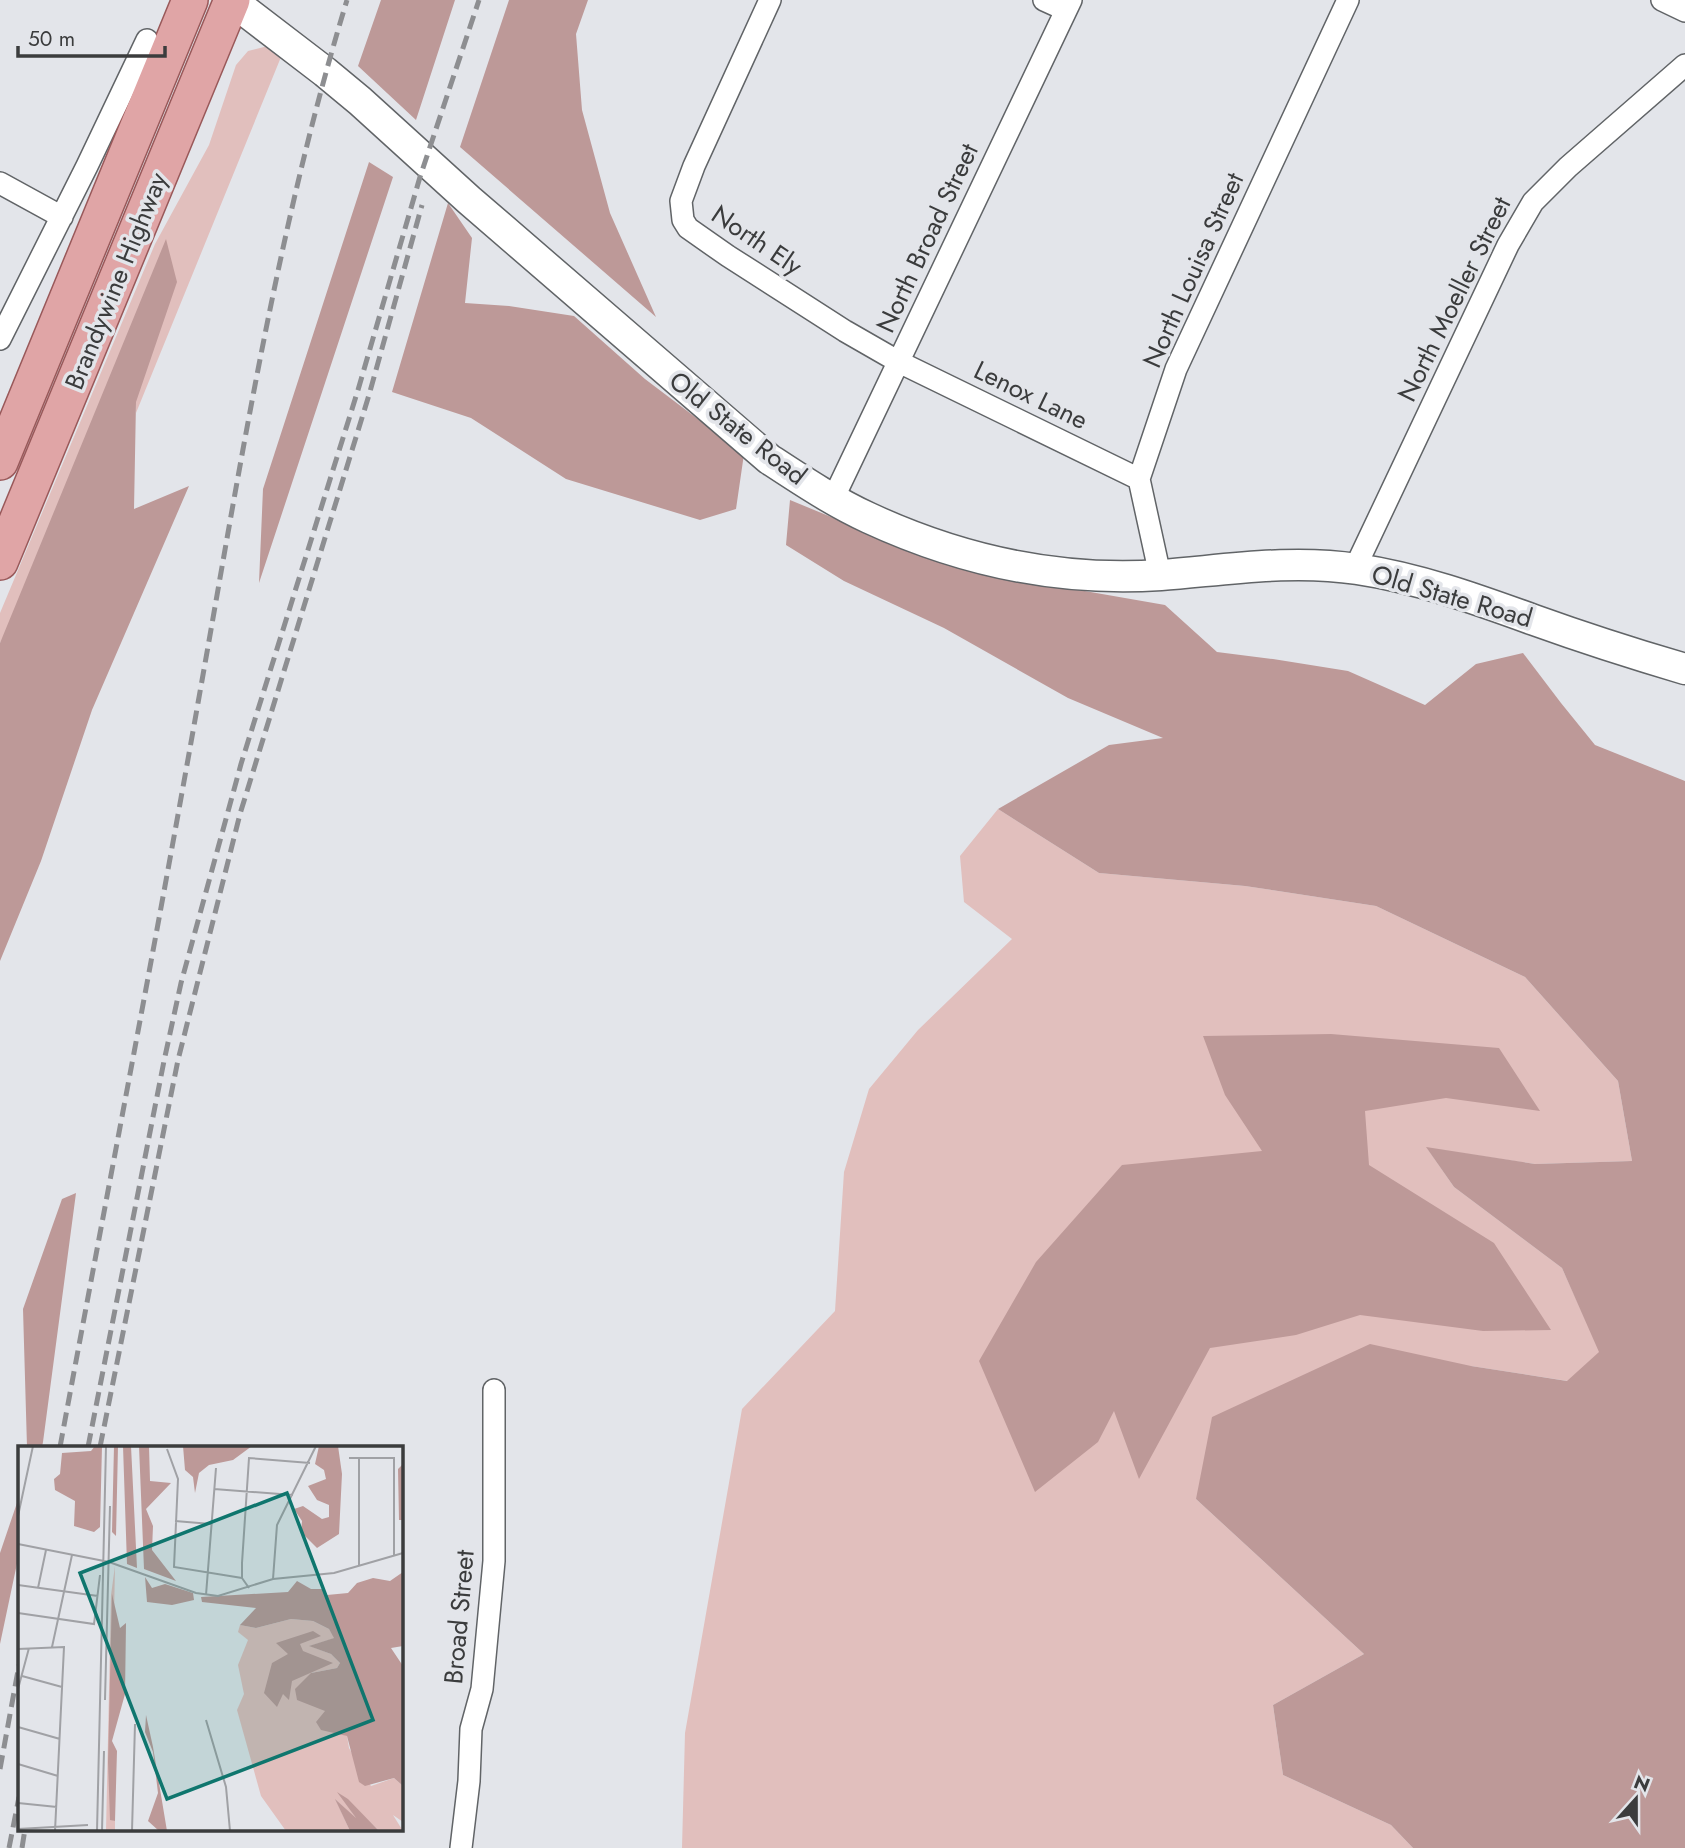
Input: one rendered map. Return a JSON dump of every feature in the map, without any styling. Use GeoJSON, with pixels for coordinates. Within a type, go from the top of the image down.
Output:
{"type":"FeatureCollection","features":[{"type":"Feature","properties":{"kind":"main road","name":"Brandywine Highway"},"geometry":{"type":"LineString","coordinates":[[0,462],[190,0]]}},
{"type":"Feature","properties":{"kind":"main road","name":"Brandywine Highway"},"geometry":{"type":"LineString","coordinates":[[0,562],[232,0]]}},
{"type":"Feature","properties":{"kind":"street","name":"Old State Road"},"geometry":{"type":"LineString","coordinates":[[232,0],[325,72],[769,459],[833,499],[868,517],[973,558],[1016,567],[1068,573],[1160,575],[1297,564],[1355,568],[1454,592],[1588,639],[1685,669]]}},
{"type":"Feature","properties":{"kind":"street","name":"North Ely"},"geometry":{"type":"LineString","coordinates":[[770,0],[694,166],[681,201],[683,220],[688,228],[728,256],[845,331],[899,362]]}},
{"type":"Feature","properties":{"kind":"street"},"geometry":{"type":"LineString","coordinates":[[1044,0],[1068,5]]}},
{"type":"Feature","properties":{"kind":"street","name":"North Louisa Street"},"geometry":{"type":"LineString","coordinates":[[1139,479],[1176,369],[1348,0]]}},
{"type":"Feature","properties":{"kind":"street"},"geometry":{"type":"LineString","coordinates":[[1662,0],[1685,11]]}},
{"type":"Feature","properties":{"kind":"street","name":"North Broad Street"},"geometry":{"type":"LineString","coordinates":[[833,499],[1068,5]]}},
{"type":"Feature","properties":{"kind":"street"},"geometry":{"type":"LineString","coordinates":[[0,340],[147,40]]}},
{"type":"Feature","properties":{"kind":"street","name":"North Moeller Street"},"geometry":{"type":"LineString","coordinates":[[1355,568],[1508,245],[1533,202],[1568,167],[1685,65]]}},
{"type":"Feature","properties":{"kind":"street"},"geometry":{"type":"LineString","coordinates":[[0,183],[62,217]]}},
{"type":"Feature","properties":{"kind":"street","name":"Lenox Lane"},"geometry":{"type":"LineString","coordinates":[[899,362],[1139,479]]}},
{"type":"Feature","properties":{"kind":"street"},"geometry":{"type":"LineString","coordinates":[[1139,479],[1160,575]]}},
{"type":"Feature","properties":{"kind":"street","name":"Broad Street"},"geometry":{"type":"LineString","coordinates":[[461,1848],[469,1781],[471,1729],[482,1689],[494,1561],[494,1390]]}},
{"type":"Feature","properties":{"kind":"shaded area"},"geometry":{"type":"Polygon","coordinates":[[[381,0],[455,0],[416,120],[358,66],[381,0]]]}},
{"type":"Feature","properties":{"kind":"shaded area"},"geometry":{"type":"Polygon","coordinates":[[[509,0],[588,0],[576,34],[582,110],[610,213],[656,317],[460,147],[509,0]]]}},
{"type":"Feature","properties":{"kind":"shaded area"},"geometry":{"type":"Polygon","coordinates":[[[268,46],[281,57],[136,413],[136,402],[0,643],[0,613],[155,244],[209,145],[236,65],[248,51],[268,46]]]}},
{"type":"Feature","properties":{"kind":"shaded area"},"geometry":{"type":"Polygon","coordinates":[[[369,162],[393,177],[259,583],[263,489],[369,162]]]}},
{"type":"Feature","properties":{"kind":"shaded area"},"geometry":{"type":"Polygon","coordinates":[[[448,203],[472,238],[465,303],[509,306],[574,316],[645,379],[744,454],[736,509],[700,520],[566,479],[471,418],[392,392],[448,203]]]}},
{"type":"Feature","properties":{"kind":"shaded area"},"geometry":{"type":"Polygon","coordinates":[[[166,239],[177,282],[136,402],[134,509],[189,486],[92,710],[41,861],[0,961],[0,643],[166,239]]]}},
{"type":"Feature","properties":{"kind":"shaded area"},"geometry":{"type":"Polygon","coordinates":[[[790,500],[899,545],[1010,578],[1165,605],[1217,652],[1348,671],[1425,705],[1476,664],[1523,653],[1595,745],[1685,781],[1685,1848],[1413,1848],[1391,1825],[1283,1775],[1273,1705],[1364,1654],[1196,1499],[1212,1417],[1370,1344],[1471,1366],[1567,1381],[1599,1352],[1562,1268],[1454,1187],[1426,1147],[1535,1164],[1632,1161],[1618,1081],[1525,977],[1376,906],[1245,886],[1099,873],[998,809],[1109,745],[1163,738],[1068,698],[944,628],[844,581],[786,545],[790,500]]]}},
{"type":"Feature","properties":{"kind":"shaded area"},"geometry":{"type":"Polygon","coordinates":[[[998,809],[1099,873],[1245,886],[1376,906],[1525,977],[1618,1081],[1632,1161],[1535,1164],[1427,1148],[1454,1187],[1562,1268],[1600,1352],[1568,1381],[1471,1366],[1196,1499],[1364,1654],[1273,1705],[1283,1775],[1391,1825],[1413,1848],[682,1848],[685,1733],[742,1409],[835,1311],[844,1172],[869,1089],[918,1030],[1012,939],[964,902],[960,856],[998,809]]]}},
{"type":"Feature","properties":{"kind":"shaded area"},"geometry":{"type":"Polygon","coordinates":[[[1331,1034],[1499,1048],[1540,1111],[1446,1098],[1365,1111],[1369,1165],[1494,1243],[1551,1330],[1483,1331],[1360,1315],[1296,1335],[1210,1348],[1139,1479],[1114,1411],[1098,1442],[1035,1492],[979,1361],[1036,1262],[1122,1165],[1262,1151],[1225,1095],[1203,1036],[1331,1034]]]}},
{"type":"Feature","properties":{"kind":"shaded area"},"geometry":{"type":"Polygon","coordinates":[[[76,1193],[43,1442],[42,1446],[27,1446],[23,1309],[62,1199],[76,1193]]]}},
{"type":"Feature","properties":{"kind":"shaded area"},"geometry":{"type":"Polygon","coordinates":[[[18,1500],[18,1559],[0,1644],[0,1553],[18,1500]]]}},
{"type":"Feature","properties":{"kind":"railway"},"geometry":{"type":"LineString","coordinates":[[60,1446],[262,349],[300,173],[347,0]]}},
{"type":"Feature","properties":{"kind":"railway"},"geometry":{"type":"LineString","coordinates":[[88,1446],[181,983],[241,764],[358,390],[420,177],[479,0]]}},
{"type":"Feature","properties":{"kind":"railway"},"geometry":{"type":"LineString","coordinates":[[100,1446],[178,1060],[240,814],[369,395],[422,205]]}},
{"type":"Feature","properties":{"kind":"railway"},"geometry":{"type":"LineString","coordinates":[[0,1769],[18,1670]]}},
{"type":"Feature","properties":{"kind":"railway"},"geometry":{"type":"LineString","coordinates":[[9,1848],[18,1802]]}},
{"type":"Feature","properties":{"kind":"railway"},"geometry":{"type":"LineString","coordinates":[[22,1848],[25,1830]]}}]}
